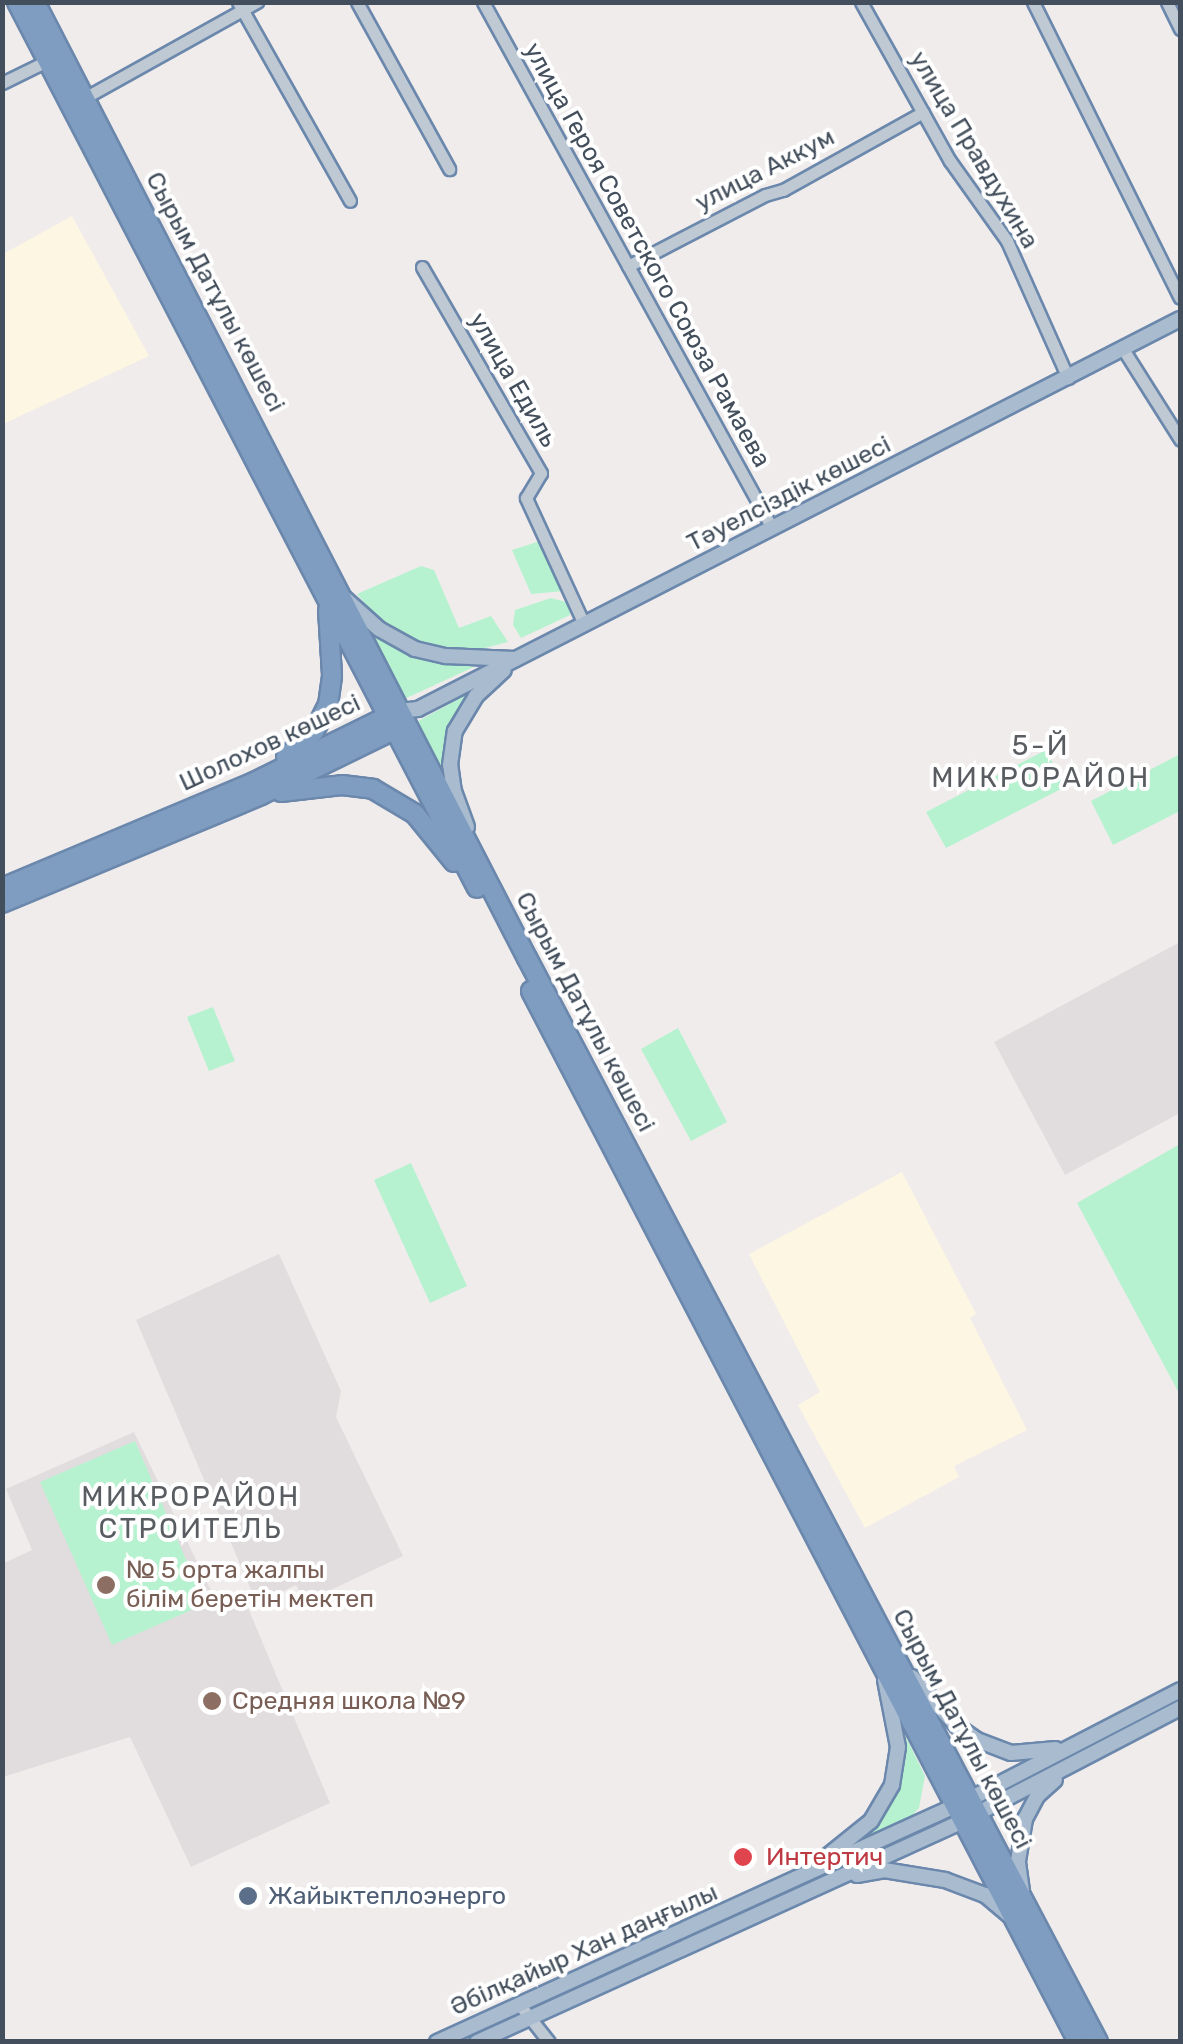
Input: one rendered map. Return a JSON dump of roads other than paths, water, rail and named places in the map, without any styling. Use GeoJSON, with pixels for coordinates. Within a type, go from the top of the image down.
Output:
{"type":"FeatureCollection","features":[{"type":"Feature","properties":{"kind":"highway","name":"Сырым Датұлы көшесі"},"geometry":{"type":"LineString","coordinates":[[17,2],[54,57],[333,597],[401,718],[485,890],[966,1810],[1078,2042]]}},
{"type":"Feature","properties":{"kind":"highway","name":"Сырым Датұлы көшесі"},"geometry":{"type":"LineString","coordinates":[[35,2],[54,57]]}},
{"type":"Feature","properties":{"kind":"highway"},"geometry":{"type":"LineString","coordinates":[[257,789],[301,746],[328,706],[333,597]]}},
{"type":"Feature","properties":{"kind":"highway","name":"Шолохов көшесі"},"geometry":{"type":"LineString","coordinates":[[2,903],[157,838],[401,718]]}},
{"type":"Feature","properties":{"kind":"highway"},"geometry":{"type":"LineString","coordinates":[[257,789],[373,789],[415,814],[485,890]]}},
{"type":"Feature","properties":{"kind":"highway","name":"Шолохов көшесі"},"geometry":{"type":"LineString","coordinates":[[2,888],[174,815],[257,789]]}},
{"type":"Feature","properties":{"kind":"highway","name":"Сырым Датұлы көшесі"},"geometry":{"type":"LineString","coordinates":[[966,1810],[1023,1898],[1098,2042]]}},
{"type":"Feature","properties":{"kind":"main road","name":"Тәуелсіздік көшесі"},"geometry":{"type":"LineString","coordinates":[[401,718],[1180,318]]}},
{"type":"Feature","properties":{"kind":"main road"},"geometry":{"type":"LineString","coordinates":[[333,597],[415,649],[446,656],[516,659]]}},
{"type":"Feature","properties":{"kind":"main road"},"geometry":{"type":"LineString","coordinates":[[485,890],[454,792],[451,748],[464,712],[516,659]]}},
{"type":"Feature","properties":{"kind":"main road"},"geometry":{"type":"LineString","coordinates":[[888,1658],[946,1716],[977,1740],[1028,1754],[1076,1744]]}},
{"type":"Feature","properties":{"kind":"main road"},"geometry":{"type":"LineString","coordinates":[[786,1883],[872,1821],[892,1785],[898,1747],[888,1658]]}},
{"type":"Feature","properties":{"kind":"main road","name":"Әбілқайыр Хан даңғылы"},"geometry":{"type":"LineString","coordinates":[[477,2042],[836,1878],[1180,1690]]}},
{"type":"Feature","properties":{"kind":"main road","name":"Әбілқайыр Хан даңғылы"},"geometry":{"type":"LineString","coordinates":[[437,2042],[786,1883],[1084,1758],[1180,1708]]}},
{"type":"Feature","properties":{"kind":"main road"},"geometry":{"type":"LineString","coordinates":[[1023,1898],[1019,1847],[1028,1808],[1048,1785],[1084,1758]]}},
{"type":"Feature","properties":{"kind":"main road"},"geometry":{"type":"LineString","coordinates":[[836,1878],[884,1870],[945,1880],[985,1894],[1017,1922]]}},
{"type":"Feature","properties":{"kind":"street"},"geometry":{"type":"LineString","coordinates":[[78,102],[241,7],[257,2]]}},
{"type":"Feature","properties":{"kind":"street"},"geometry":{"type":"LineString","coordinates":[[357,2],[449,169]]}},
{"type":"Feature","properties":{"kind":"street","name":"улица Героя Советского Союза Рамаева"},"geometry":{"type":"LineString","coordinates":[[482,2],[772,528]]}},
{"type":"Feature","properties":{"kind":"street","name":"улица Правдухина"},"geometry":{"type":"LineString","coordinates":[[861,2],[950,161],[1007,241],[1068,378]]}},
{"type":"Feature","properties":{"kind":"street"},"geometry":{"type":"LineString","coordinates":[[1033,2],[1180,298]]}},
{"type":"Feature","properties":{"kind":"street"},"geometry":{"type":"LineString","coordinates":[[1167,2],[1180,29]]}},
{"type":"Feature","properties":{"kind":"street"},"geometry":{"type":"LineString","coordinates":[[241,7],[350,201]]}},
{"type":"Feature","properties":{"kind":"street"},"geometry":{"type":"LineString","coordinates":[[2,83],[54,57]]}},
{"type":"Feature","properties":{"kind":"street","name":"улица Аккум"},"geometry":{"type":"LineString","coordinates":[[628,266],[765,195],[783,190],[922,112]]}},
{"type":"Feature","properties":{"kind":"street","name":"улица Едиль"},"geometry":{"type":"LineString","coordinates":[[422,267],[541,473],[526,498],[584,624]]}},
{"type":"Feature","properties":{"kind":"street"},"geometry":{"type":"LineString","coordinates":[[1123,349],[1180,439]]}},
{"type":"Feature","properties":{"kind":"street"},"geometry":{"type":"LineString","coordinates":[[519,2004],[549,2042]]}},
{"type":"Feature","properties":{"kind":"place","name":"№ 5 орта жалпы білім беретін мектеп"},"geometry":{"type":"Point","coordinates":[106,1585]}},
{"type":"Feature","properties":{"kind":"place","name":"Средняя школа №9"},"geometry":{"type":"Point","coordinates":[212,1701]}},
{"type":"Feature","properties":{"kind":"place","name":"Интертич"},"geometry":{"type":"Point","coordinates":[743,1857]}},
{"type":"Feature","properties":{"kind":"place","name":"Жайыктеплоэнерго"},"geometry":{"type":"Point","coordinates":[248,1896]}},
{"type":"Feature","properties":{"kind":"district","name":"5-Й МИКРОРАЙОН"},"geometry":{"type":"Point","coordinates":[1041,762]}},
{"type":"Feature","properties":{"kind":"district","name":"МИКРОРАЙОН СТРОИТЕЛЬ"},"geometry":{"type":"Point","coordinates":[191,1513]}}]}
